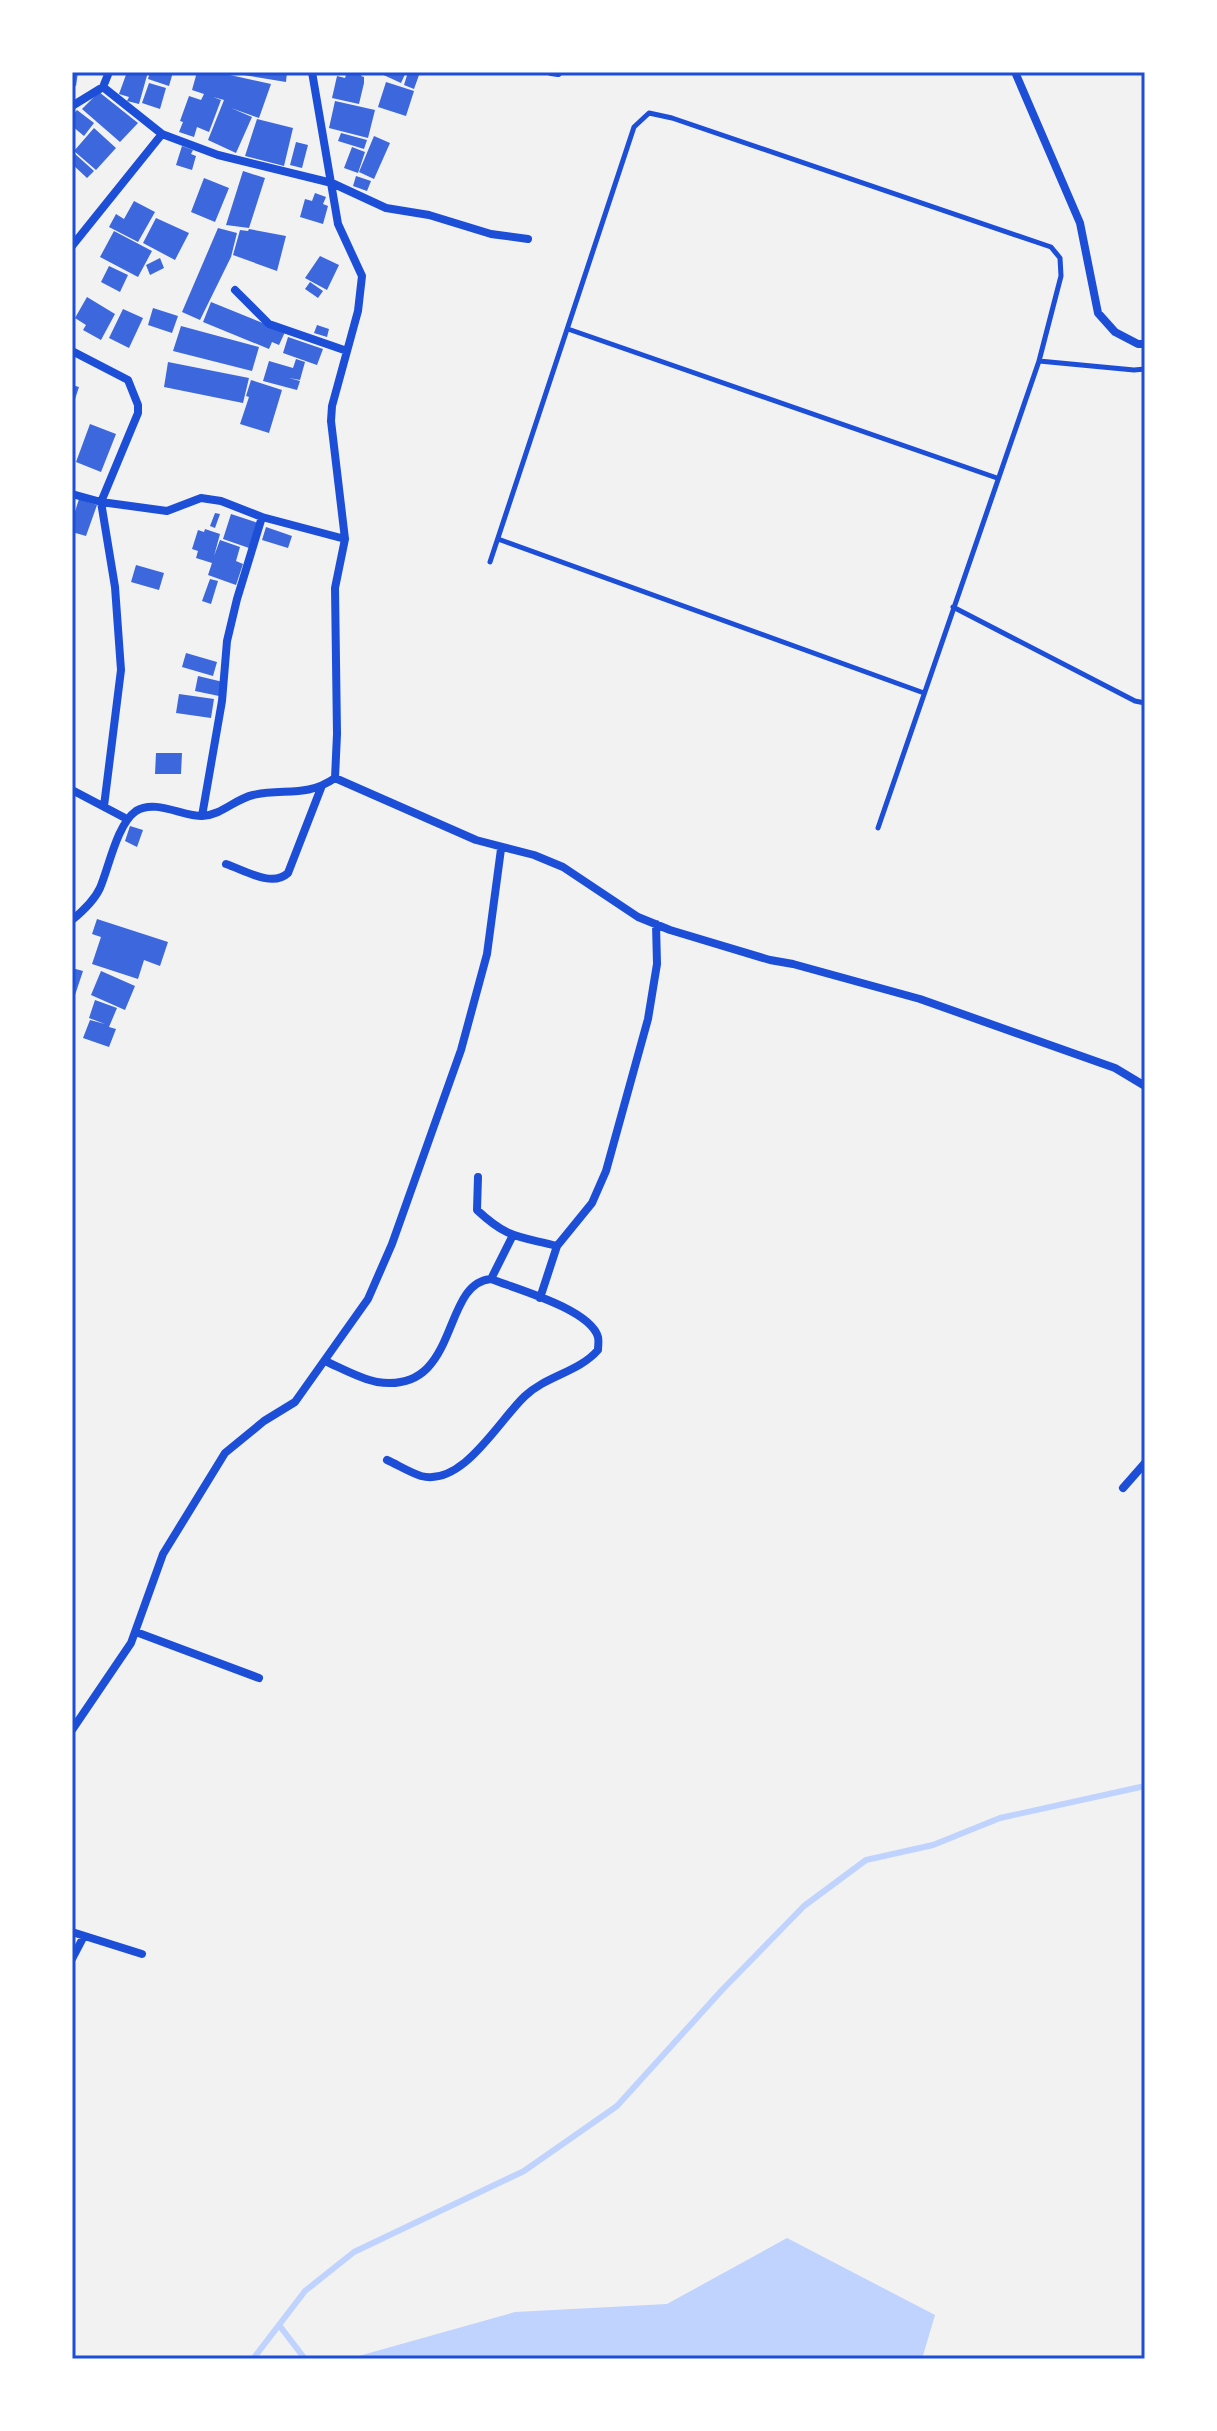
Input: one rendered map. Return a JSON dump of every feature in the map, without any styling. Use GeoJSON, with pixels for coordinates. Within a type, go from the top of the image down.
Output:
{"type":"FeatureCollection","features":[{"type":"Feature","properties":{"kind":"street"},"geometry":{"type":"LineString","coordinates":[[72,106],[103,87],[109,72]]}},
{"type":"Feature","properties":{"kind":"street"},"geometry":{"type":"LineString","coordinates":[[312,72],[338,224],[362,276],[360,303],[332,406],[331,421],[345,539],[335,588],[335,778]]}},
{"type":"Feature","properties":{"kind":"street"},"geometry":{"type":"LineString","coordinates":[[1015,72],[1080,223],[1098,313],[1115,332],[1138,344],[1145,344]]}},
{"type":"Feature","properties":{"kind":"street"},"geometry":{"type":"LineString","coordinates":[[103,87],[162,134],[218,155],[332,183],[386,208],[429,215],[491,234],[528,239]]}},
{"type":"Feature","properties":{"kind":"street"},"geometry":{"type":"LineString","coordinates":[[72,246],[162,134]]}},
{"type":"Feature","properties":{"kind":"street"},"geometry":{"type":"LineString","coordinates":[[235,290],[269,324],[347,351]]}},
{"type":"Feature","properties":{"kind":"street"},"geometry":{"type":"LineString","coordinates":[[72,351],[128,380],[138,405],[131,432],[101,502],[115,587],[121,670],[104,806]]}},
{"type":"Feature","properties":{"kind":"street"},"geometry":{"type":"LineString","coordinates":[[72,494],[101,502],[167,511],[201,498],[221,501],[262,517],[345,539]]}},
{"type":"Feature","properties":{"kind":"street"},"geometry":{"type":"LineString","coordinates":[[202,816],[222,701],[227,641],[262,517]]}},
{"type":"Feature","properties":{"kind":"street"},"geometry":{"type":"LineString","coordinates":[[72,920],[99,891],[127,819],[137,810],[148,807],[202,816],[223,811],[242,798],[255,794],[310,791],[321,788],[335,778]]}},
{"type":"Feature","properties":{"kind":"street"},"geometry":{"type":"LineString","coordinates":[[335,778],[476,840],[501,849],[534,855],[563,867],[638,917],[656,924],[770,960],[905,995],[1115,1068],[1145,1086]]}},
{"type":"Feature","properties":{"kind":"street"},"geometry":{"type":"LineString","coordinates":[[226,864],[272,880],[281,879],[288,873],[321,788]]}},
{"type":"Feature","properties":{"kind":"street"},"geometry":{"type":"LineString","coordinates":[[72,790],[127,819]]}},
{"type":"Feature","properties":{"kind":"street"},"geometry":{"type":"LineString","coordinates":[[72,1730],[131,1643],[163,1554],[225,1453],[264,1421],[295,1402],[368,1299],[437,1123],[468,1028],[487,954],[501,849]]}},
{"type":"Feature","properties":{"kind":"street"},"geometry":{"type":"LineString","coordinates":[[540,1298],[557,1246],[592,1203],[606,1171],[648,1019],[657,964],[656,924]]}},
{"type":"Feature","properties":{"kind":"street"},"geometry":{"type":"LineString","coordinates":[[478,1177],[477,1210],[501,1231],[512,1237],[557,1246]]}},
{"type":"Feature","properties":{"kind":"street"},"geometry":{"type":"LineString","coordinates":[[491,1279],[512,1237]]}},
{"type":"Feature","properties":{"kind":"street"},"geometry":{"type":"LineString","coordinates":[[325,1361],[375,1382],[406,1383],[424,1374],[447,1338],[462,1302],[475,1283],[491,1279],[585,1320],[598,1335],[598,1350],[588,1361],[526,1394],[464,1462],[445,1476],[423,1476],[387,1460]]}},
{"type":"Feature","properties":{"kind":"street"},"geometry":{"type":"LineString","coordinates":[[1123,1488],[1145,1463]]}},
{"type":"Feature","properties":{"kind":"street"},"geometry":{"type":"LineString","coordinates":[[136,1632],[259,1678]]}},
{"type":"Feature","properties":{"kind":"street"},"geometry":{"type":"LineString","coordinates":[[72,1932],[142,1954]]}},
{"type":"Feature","properties":{"kind":"street"},"geometry":{"type":"LineString","coordinates":[[72,1959],[84,1936]]}},
{"type":"Feature","properties":{"kind":"lane"},"geometry":{"type":"LineString","coordinates":[[490,562],[634,127],[649,113],[672,118],[1051,247],[1060,258],[1061,276],[1039,361],[878,828]]}},
{"type":"Feature","properties":{"kind":"lane"},"geometry":{"type":"LineString","coordinates":[[567,329],[997,478]]}},
{"type":"Feature","properties":{"kind":"lane"},"geometry":{"type":"LineString","coordinates":[[1039,361],[1145,369]]}},
{"type":"Feature","properties":{"kind":"lane"},"geometry":{"type":"LineString","coordinates":[[498,539],[924,693]]}},
{"type":"Feature","properties":{"kind":"lane"},"geometry":{"type":"LineString","coordinates":[[953,607],[1135,701],[1145,703]]}},
{"type":"Feature","properties":{"kind":"water"},"geometry":{"type":"Polygon","coordinates":[[[787,2238],[935,2315],[922,2359],[348,2359],[515,2312],[667,2304],[787,2238]]]}},
{"type":"Feature","properties":{"kind":"building"},"geometry":{"type":"Polygon","coordinates":[[[72,72],[78,72],[76,86],[72,85],[72,72]]]}},
{"type":"Feature","properties":{"kind":"building"},"geometry":{"type":"Polygon","coordinates":[[[127,72],[148,72],[139,104],[127,101],[129,97],[119,94],[127,72]]]}},
{"type":"Feature","properties":{"kind":"building"},"geometry":{"type":"Polygon","coordinates":[[[150,72],[173,72],[169,86],[148,79],[150,72]]]}},
{"type":"Feature","properties":{"kind":"building"},"geometry":{"type":"Polygon","coordinates":[[[197,72],[271,84],[259,118],[231,108],[252,117],[236,153],[208,140],[224,100],[213,97],[221,100],[209,132],[197,127],[194,137],[179,132],[189,96],[201,100],[204,94],[192,90],[197,72]]]}},
{"type":"Feature","properties":{"kind":"building"},"geometry":{"type":"Polygon","coordinates":[[[225,72],[287,72],[286,82],[225,72]]]}},
{"type":"Feature","properties":{"kind":"building"},"geometry":{"type":"Polygon","coordinates":[[[347,72],[363,72],[359,104],[332,98],[337,76],[345,78],[347,72]]]}},
{"type":"Feature","properties":{"kind":"building"},"geometry":{"type":"Polygon","coordinates":[[[377,72],[406,72],[401,83],[377,72]]]}},
{"type":"Feature","properties":{"kind":"building"},"geometry":{"type":"Polygon","coordinates":[[[408,72],[419,75],[414,89],[404,85],[408,72]]]}},
{"type":"Feature","properties":{"kind":"building"},"geometry":{"type":"Polygon","coordinates":[[[386,82],[414,91],[406,116],[378,107],[386,82]]]}},
{"type":"Feature","properties":{"kind":"building"},"geometry":{"type":"Polygon","coordinates":[[[149,83],[166,88],[160,109],[142,103],[149,83]]]}},
{"type":"Feature","properties":{"kind":"building"},"geometry":{"type":"Polygon","coordinates":[[[99,92],[138,123],[120,142],[82,109],[99,92]]]}},
{"type":"Feature","properties":{"kind":"building"},"geometry":{"type":"Polygon","coordinates":[[[335,101],[375,110],[368,138],[329,128],[335,101]]]}},
{"type":"Feature","properties":{"kind":"building"},"geometry":{"type":"Polygon","coordinates":[[[77,110],[94,123],[84,136],[72,126],[72,116],[77,110]]]}},
{"type":"Feature","properties":{"kind":"building"},"geometry":{"type":"Polygon","coordinates":[[[257,119],[293,128],[284,166],[245,156],[257,119]]]}},
{"type":"Feature","properties":{"kind":"building"},"geometry":{"type":"Polygon","coordinates":[[[94,128],[116,148],[96,170],[74,151],[94,128]]]}},
{"type":"Feature","properties":{"kind":"building"},"geometry":{"type":"Polygon","coordinates":[[[341,133],[367,140],[364,149],[338,141],[341,133]]]}},
{"type":"Feature","properties":{"kind":"building"},"geometry":{"type":"Polygon","coordinates":[[[374,136],[390,143],[374,179],[359,172],[374,136]]]}},
{"type":"Feature","properties":{"kind":"building"},"geometry":{"type":"Polygon","coordinates":[[[296,142],[308,145],[302,168],[290,165],[296,142]]]}},
{"type":"Feature","properties":{"kind":"building"},"geometry":{"type":"Polygon","coordinates":[[[182,146],[193,150],[191,154],[196,156],[192,170],[176,165],[182,146]]]}},
{"type":"Feature","properties":{"kind":"building"},"geometry":{"type":"Polygon","coordinates":[[[352,147],[365,152],[358,173],[344,168],[352,147]]]}},
{"type":"Feature","properties":{"kind":"building"},"geometry":{"type":"Polygon","coordinates":[[[74,153],[94,171],[87,178],[72,164],[74,153]]]}},
{"type":"Feature","properties":{"kind":"building"},"geometry":{"type":"Polygon","coordinates":[[[243,171],[265,178],[249,228],[226,225],[243,171]]]}},
{"type":"Feature","properties":{"kind":"building"},"geometry":{"type":"Polygon","coordinates":[[[356,176],[371,181],[367,191],[353,186],[356,176]]]}},
{"type":"Feature","properties":{"kind":"building"},"geometry":{"type":"Polygon","coordinates":[[[204,178],[229,188],[215,222],[191,212],[204,178]]]}},
{"type":"Feature","properties":{"kind":"building"},"geometry":{"type":"Polygon","coordinates":[[[315,193],[326,197],[323,204],[328,206],[323,224],[300,217],[305,199],[312,201],[315,193]]]}},
{"type":"Feature","properties":{"kind":"building"},"geometry":{"type":"Polygon","coordinates":[[[134,201],[155,212],[138,242],[109,227],[116,214],[124,219],[134,201]]]}},
{"type":"Feature","properties":{"kind":"building"},"geometry":{"type":"Polygon","coordinates":[[[156,218],[189,233],[175,260],[143,243],[156,218]]]}},
{"type":"Feature","properties":{"kind":"building"},"geometry":{"type":"Polygon","coordinates":[[[218,228],[237,233],[231,257],[200,320],[182,312],[218,228]]]}},
{"type":"Feature","properties":{"kind":"building"},"geometry":{"type":"Polygon","coordinates":[[[240,230],[286,236],[277,271],[233,255],[240,230]]]}},
{"type":"Feature","properties":{"kind":"building"},"geometry":{"type":"Polygon","coordinates":[[[114,231],[152,251],[138,277],[100,257],[114,231]]]}},
{"type":"Feature","properties":{"kind":"building"},"geometry":{"type":"Polygon","coordinates":[[[320,256],[339,265],[327,290],[305,278],[320,256]]]}},
{"type":"Feature","properties":{"kind":"building"},"geometry":{"type":"Polygon","coordinates":[[[160,258],[164,268],[150,275],[146,265],[160,258]]]}},
{"type":"Feature","properties":{"kind":"building"},"geometry":{"type":"Polygon","coordinates":[[[109,266],[128,275],[120,292],[101,282],[109,266]]]}},
{"type":"Feature","properties":{"kind":"building"},"geometry":{"type":"Polygon","coordinates":[[[310,282],[323,291],[318,298],[305,289],[310,282]]]}},
{"type":"Feature","properties":{"kind":"building"},"geometry":{"type":"Polygon","coordinates":[[[87,297],[115,314],[101,340],[83,330],[86,325],[75,318],[87,297]]]}},
{"type":"Feature","properties":{"kind":"building"},"geometry":{"type":"Polygon","coordinates":[[[211,302],[285,332],[279,345],[272,342],[269,349],[203,322],[211,302]]]}},
{"type":"Feature","properties":{"kind":"building"},"geometry":{"type":"Polygon","coordinates":[[[153,308],[178,316],[172,333],[148,325],[153,308]]]}},
{"type":"Feature","properties":{"kind":"building"},"geometry":{"type":"Polygon","coordinates":[[[123,309],[143,318],[129,348],[109,338],[123,309]]]}},
{"type":"Feature","properties":{"kind":"building"},"geometry":{"type":"Polygon","coordinates":[[[317,325],[329,329],[327,337],[314,333],[317,325]]]}},
{"type":"Feature","properties":{"kind":"building"},"geometry":{"type":"Polygon","coordinates":[[[181,326],[259,347],[252,371],[173,351],[181,326]]]}},
{"type":"Feature","properties":{"kind":"building"},"geometry":{"type":"Polygon","coordinates":[[[288,337],[323,349],[317,365],[283,353],[288,337]]]}},
{"type":"Feature","properties":{"kind":"building"},"geometry":{"type":"Polygon","coordinates":[[[296,359],[305,362],[300,380],[289,378],[300,381],[297,390],[263,381],[269,361],[293,368],[296,359]]]}},
{"type":"Feature","properties":{"kind":"building"},"geometry":{"type":"Polygon","coordinates":[[[168,362],[249,378],[243,403],[164,387],[168,362]]]}},
{"type":"Feature","properties":{"kind":"building"},"geometry":{"type":"Polygon","coordinates":[[[251,380],[282,390],[269,433],[240,424],[251,380]]]}},
{"type":"Feature","properties":{"kind":"building"},"geometry":{"type":"Polygon","coordinates":[[[72,385],[79,387],[73,405],[72,405],[72,385]]]}},
{"type":"Feature","properties":{"kind":"building"},"geometry":{"type":"Polygon","coordinates":[[[90,424],[116,434],[101,472],[76,462],[90,424]]]}},
{"type":"Feature","properties":{"kind":"building"},"geometry":{"type":"Polygon","coordinates":[[[79,499],[97,505],[86,536],[72,532],[79,499]]]}},
{"type":"Feature","properties":{"kind":"building"},"geometry":{"type":"Polygon","coordinates":[[[215,513],[220,514],[215,528],[210,526],[215,513]]]}},
{"type":"Feature","properties":{"kind":"building"},"geometry":{"type":"Polygon","coordinates":[[[231,514],[258,523],[249,548],[223,539],[231,514]]]}},
{"type":"Feature","properties":{"kind":"building"},"geometry":{"type":"Polygon","coordinates":[[[266,527],[292,536],[288,548],[262,540],[266,527]]]}},
{"type":"Feature","properties":{"kind":"building"},"geometry":{"type":"Polygon","coordinates":[[[205,529],[220,534],[214,556],[220,540],[240,547],[236,561],[243,564],[236,585],[208,575],[212,563],[196,558],[198,551],[192,549],[198,530],[204,532],[205,529]]]}},
{"type":"Feature","properties":{"kind":"building"},"geometry":{"type":"Polygon","coordinates":[[[136,565],[164,573],[159,590],[131,582],[136,565]]]}},
{"type":"Feature","properties":{"kind":"building"},"geometry":{"type":"Polygon","coordinates":[[[210,579],[218,581],[211,604],[202,601],[210,579]]]}},
{"type":"Feature","properties":{"kind":"building"},"geometry":{"type":"Polygon","coordinates":[[[186,653],[217,662],[213,676],[182,667],[186,653]]]}},
{"type":"Feature","properties":{"kind":"building"},"geometry":{"type":"Polygon","coordinates":[[[198,676],[223,682],[219,696],[195,691],[198,676]]]}},
{"type":"Feature","properties":{"kind":"building"},"geometry":{"type":"Polygon","coordinates":[[[179,694],[214,699],[211,718],[176,713],[179,694]]]}},
{"type":"Feature","properties":{"kind":"building"},"geometry":{"type":"Polygon","coordinates":[[[156,753],[182,753],[181,774],[155,774],[156,753]]]}},
{"type":"Feature","properties":{"kind":"building"},"geometry":{"type":"Polygon","coordinates":[[[130,826],[143,830],[137,847],[125,841],[130,826]]]}},
{"type":"Feature","properties":{"kind":"building"},"geometry":{"type":"Polygon","coordinates":[[[97,919],[168,942],[160,966],[144,960],[138,979],[92,964],[101,937],[92,934],[97,919]]]}},
{"type":"Feature","properties":{"kind":"building"},"geometry":{"type":"Polygon","coordinates":[[[72,968],[83,971],[73,1001],[72,1001],[72,968]]]}},
{"type":"Feature","properties":{"kind":"building"},"geometry":{"type":"Polygon","coordinates":[[[101,971],[135,986],[125,1010],[91,995],[101,971]]]}},
{"type":"Feature","properties":{"kind":"building"},"geometry":{"type":"Polygon","coordinates":[[[95,1000],[117,1008],[109,1027],[116,1029],[109,1047],[83,1038],[90,1020],[105,1024],[89,1018],[95,1000]]]}},
{"type":"Feature","properties":{"kind":"waterway"},"geometry":{"type":"LineString","coordinates":[[253,2359],[305,2291],[354,2252],[524,2171],[617,2106],[722,1990],[804,1906],[866,1860],[933,1845],[1000,1818],[1145,1786]]}},
{"type":"Feature","properties":{"kind":"waterway"},"geometry":{"type":"LineString","coordinates":[[279,2325],[305,2359]]}}]}
